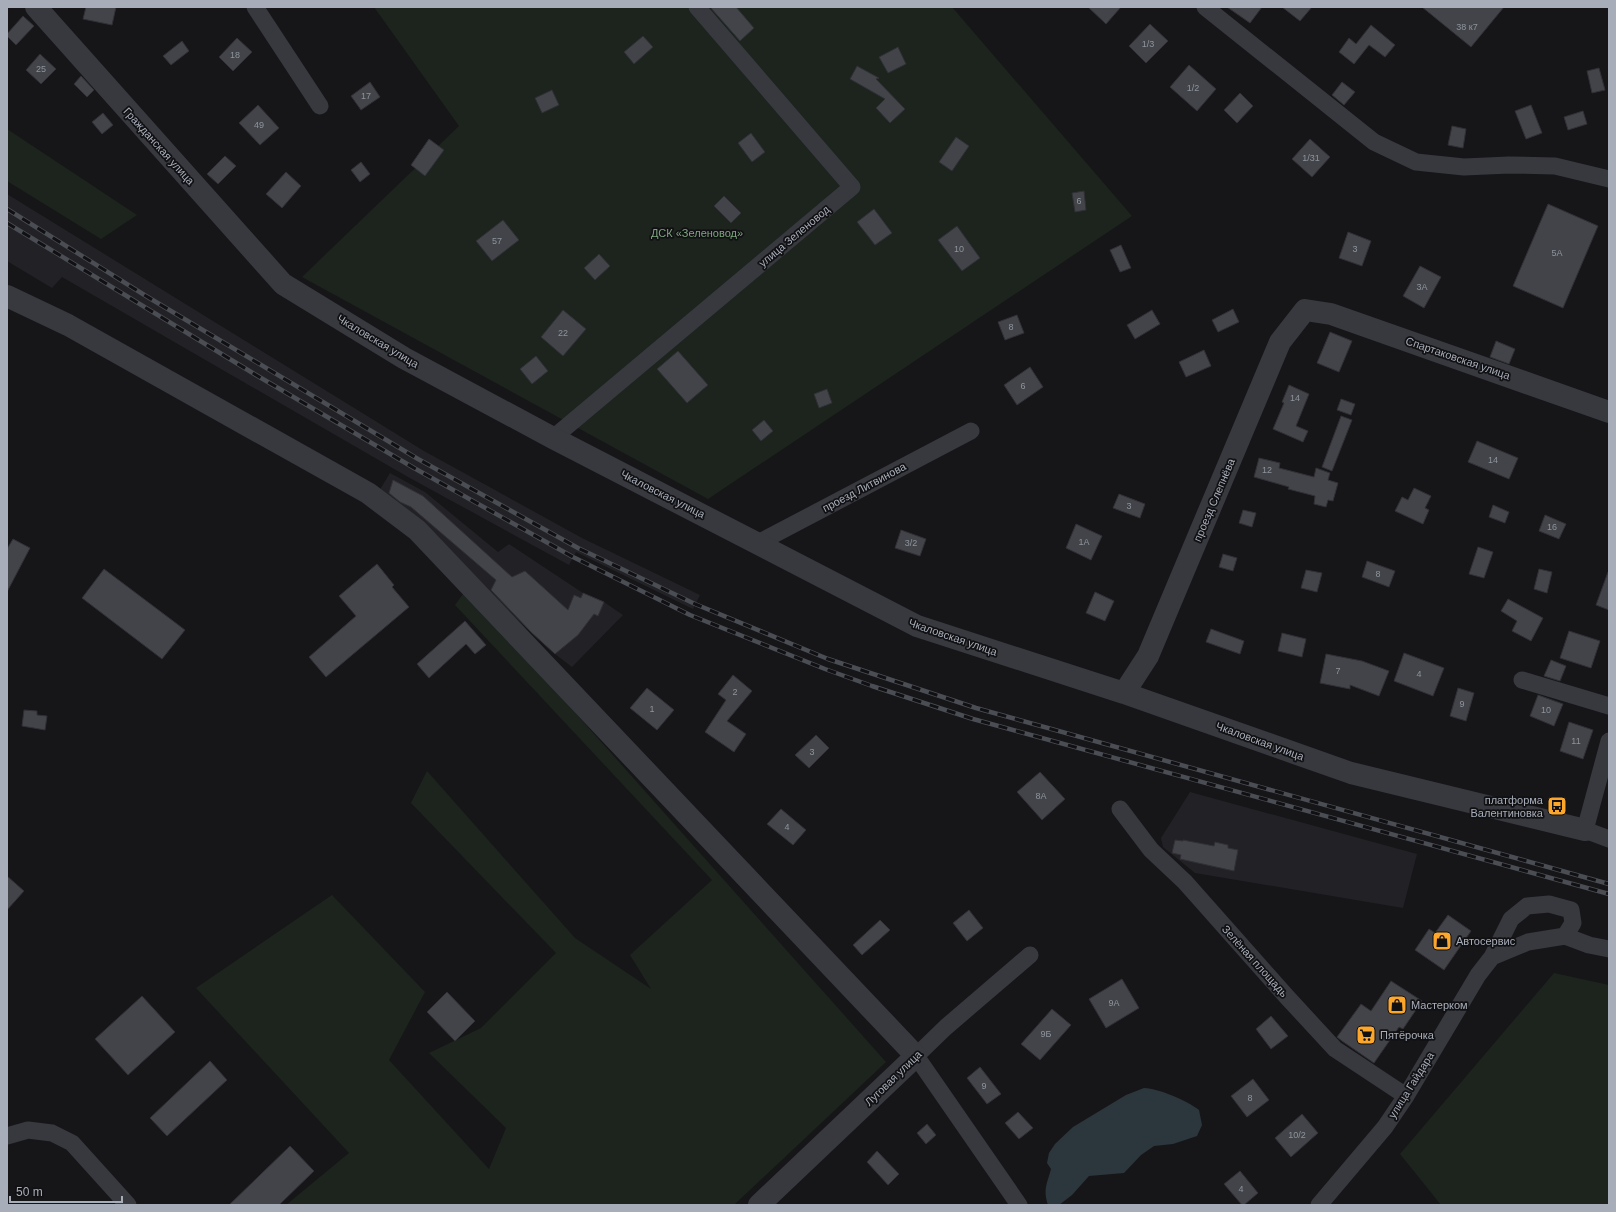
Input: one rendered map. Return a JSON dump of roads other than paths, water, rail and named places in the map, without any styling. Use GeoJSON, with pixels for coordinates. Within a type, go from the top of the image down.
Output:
{"type":"FeatureCollection","features":[{"type":"Feature","properties":{"kind":"street","name":"Гражданская улица"},"geometry":{"type":"LineString","coordinates":[[36,7],[283,284]]}},
{"type":"Feature","properties":{"kind":"street"},"geometry":{"type":"LineString","coordinates":[[255,7],[320,106]]}},
{"type":"Feature","properties":{"kind":"street","name":"улица Зеленовод"},"geometry":{"type":"LineString","coordinates":[[553,438],[852,187],[697,7]]}},
{"type":"Feature","properties":{"kind":"street"},"geometry":{"type":"LineString","coordinates":[[1205,7],[1374,142],[1416,162],[1464,167],[1509,165],[1555,166],[1609,178]]}},
{"type":"Feature","properties":{"kind":"street","name":"Чкаловская улица"},"geometry":{"type":"LineString","coordinates":[[283,284],[404,358],[553,438],[917,626],[1124,693],[1351,773],[1585,830],[1609,839]]}},
{"type":"Feature","properties":{"kind":"street"},"geometry":{"type":"LineString","coordinates":[[7,296],[68,324],[368,493],[417,530],[916,1056],[1019,1205]]}},
{"type":"Feature","properties":{"kind":"street","name":"Спартаковская улица"},"geometry":{"type":"LineString","coordinates":[[1305,310],[1331,314],[1609,412]]}},
{"type":"Feature","properties":{"kind":"street","name":"проезд Слепнёва"},"geometry":{"type":"LineString","coordinates":[[1124,693],[1148,656],[1280,342],[1305,310]]}},
{"type":"Feature","properties":{"kind":"street","name":"проезд Литвинова"},"geometry":{"type":"LineString","coordinates":[[758,543],[971,432]]}},
{"type":"Feature","properties":{"kind":"street"},"geometry":{"type":"LineString","coordinates":[[1522,680],[1609,706]]}},
{"type":"Feature","properties":{"kind":"street"},"geometry":{"type":"LineString","coordinates":[[1585,830],[1609,741]]}},
{"type":"Feature","properties":{"kind":"street","name":"Зелёная площадь"},"geometry":{"type":"LineString","coordinates":[[1120,810],[1151,850],[1185,882],[1335,1049],[1406,1096]]}},
{"type":"Feature","properties":{"kind":"street","name":"улица Гайдара"},"geometry":{"type":"LineString","coordinates":[[1319,1205],[1385,1127],[1406,1096],[1475,980],[1492,957],[1511,919],[1527,906],[1549,904],[1571,910],[1573,923],[1565,936]]}},
{"type":"Feature","properties":{"kind":"street"},"geometry":{"type":"LineString","coordinates":[[1492,957],[1528,942],[1565,936],[1590,945],[1609,949]]}},
{"type":"Feature","properties":{"kind":"street","name":"Луговая улица"},"geometry":{"type":"LineString","coordinates":[[759,1205],[946,1028],[1030,956]]}},
{"type":"Feature","properties":{"kind":"street"},"geometry":{"type":"LineString","coordinates":[[7,1136],[28,1130],[52,1133],[72,1143],[128,1205]]}},
{"type":"Feature","properties":{"kind":"railway"},"geometry":{"type":"LineString","coordinates":[[7,209],[146,296],[418,459],[578,548],[695,604],[828,659],[976,708],[1609,884]]}},
{"type":"Feature","properties":{"kind":"railway"},"geometry":{"type":"LineString","coordinates":[[7,223],[256,375],[414,468],[573,557],[690,615],[825,669],[973,719],[1609,894]]}},
{"type":"Feature","properties":{"kind":"place","name":"платформа Валентиновка"},"geometry":{"type":"Point","coordinates":[1557,806]}},
{"type":"Feature","properties":{"kind":"place","name":"Автосервис"},"geometry":{"type":"Point","coordinates":[1442,941]}},
{"type":"Feature","properties":{"kind":"place","name":"Мастерком"},"geometry":{"type":"Point","coordinates":[1397,1005]}},
{"type":"Feature","properties":{"kind":"place","name":"Пятёрочка"},"geometry":{"type":"Point","coordinates":[1366,1035]}},
{"type":"Feature","properties":{"kind":"park label","name":"ДСК «Зеленовод»"},"geometry":{"type":"Point","coordinates":[697,233]}}]}
